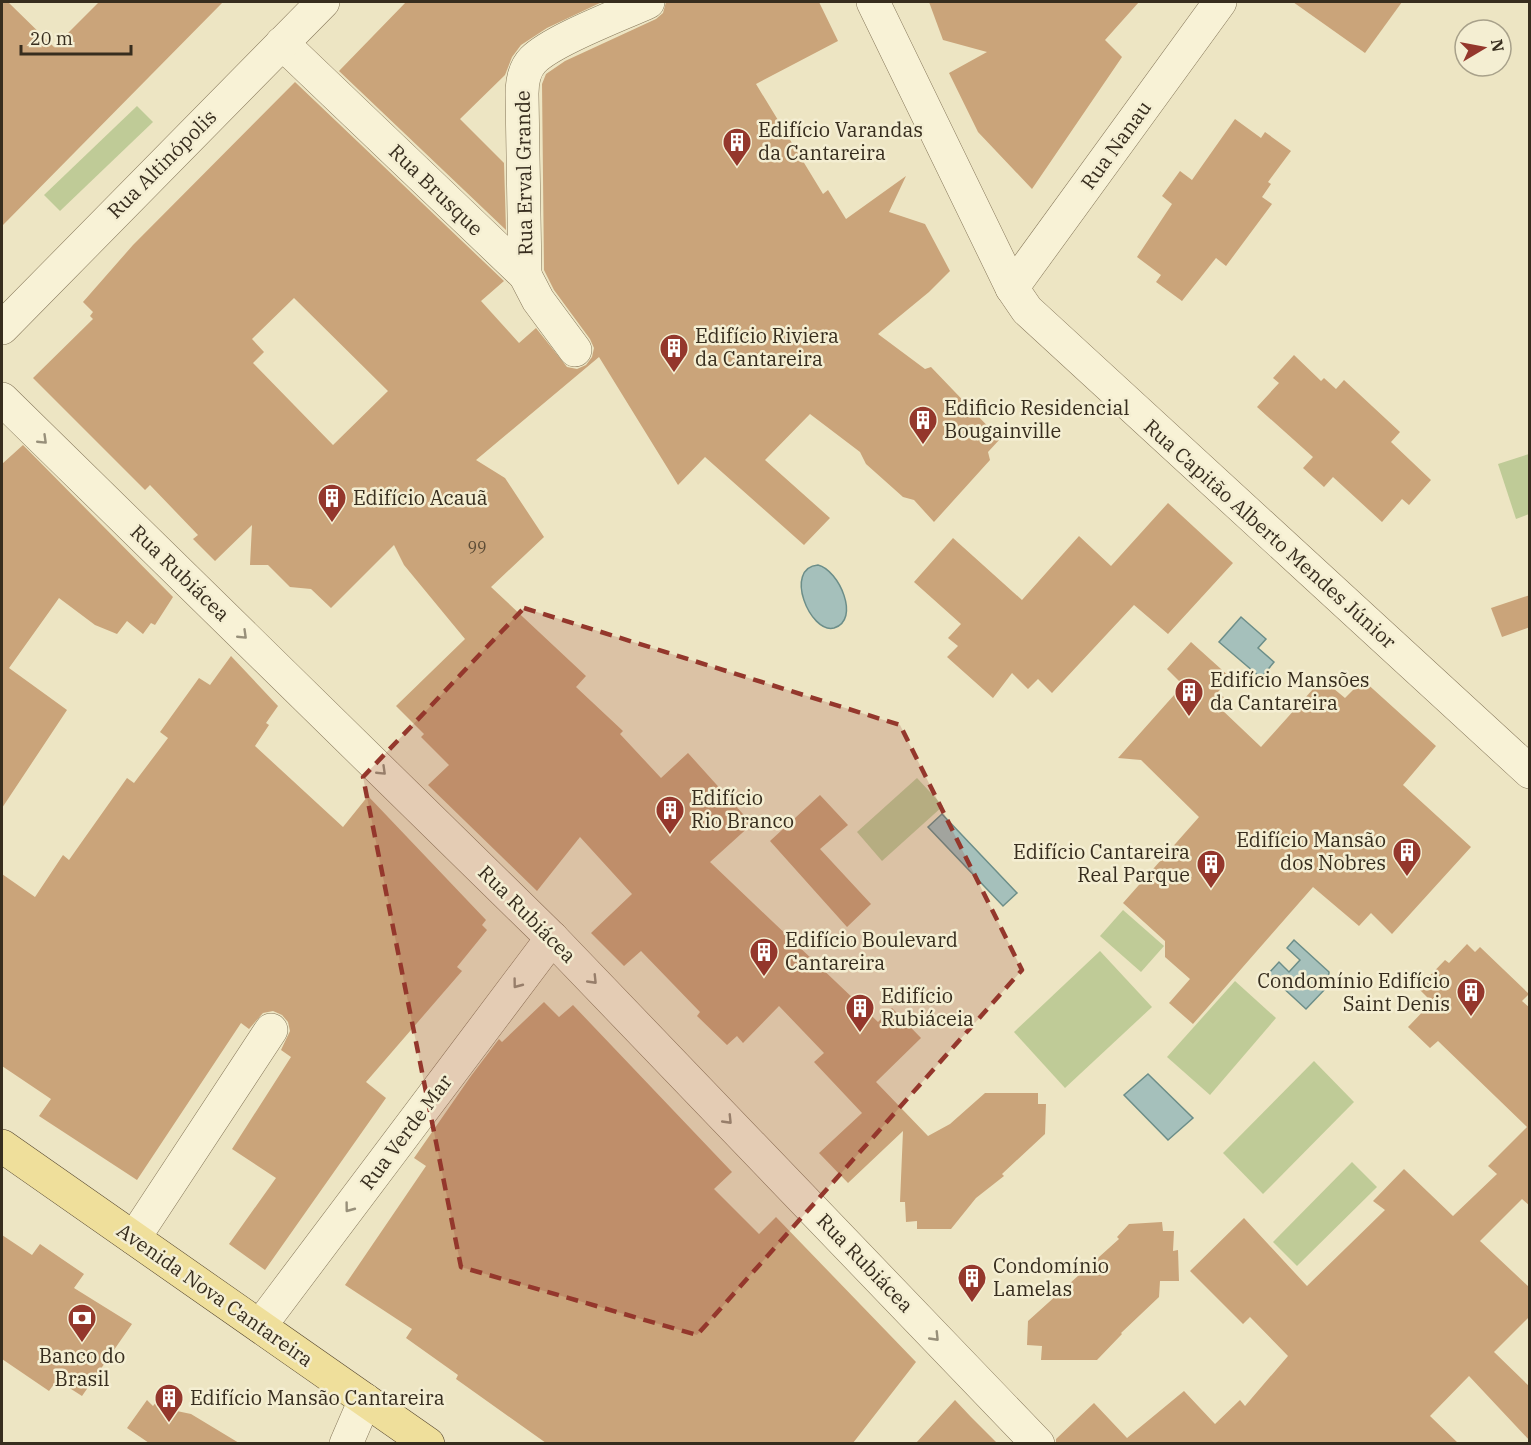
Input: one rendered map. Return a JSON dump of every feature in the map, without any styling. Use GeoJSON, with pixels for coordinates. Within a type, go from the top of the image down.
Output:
{"type":"FeatureCollection","features":[{"type":"Feature","properties":{"kind":"main road","name":"Avenida Nova Cantareira"},"geometry":{"type":"LineString","coordinates":[[2,1146],[428,1443]]}},
{"type":"Feature","properties":{"kind":"street","name":"Rua Altinópolis"},"geometry":{"type":"LineString","coordinates":[[2,328],[322,2]]}},
{"type":"Feature","properties":{"kind":"street","name":"Rua Erval Grande"},"geometry":{"type":"LineString","coordinates":[[525,275],[522,94],[526,71],[532,61],[555,45],[648,2]]}},
{"type":"Feature","properties":{"kind":"street","name":"Rua Capitão Alberto Mendes Júnior"},"geometry":{"type":"LineString","coordinates":[[873,2],[1012,288],[1043,326],[1530,772]]}},
{"type":"Feature","properties":{"kind":"street","name":"Rua Nanau"},"geometry":{"type":"LineString","coordinates":[[1012,288],[1220,2]]}},
{"type":"Feature","properties":{"kind":"street","name":"Rua Brusque"},"geometry":{"type":"LineString","coordinates":[[282,43],[525,275],[538,300],[575,350]]}},
{"type":"Feature","properties":{"kind":"street","name":"Rua Rubiácea"},"geometry":{"type":"LineString","coordinates":[[2,399],[552,938],[1038,1443]]}},
{"type":"Feature","properties":{"kind":"street","name":"Rua Verde Mar"},"geometry":{"type":"LineString","coordinates":[[260,1326],[552,938]]}},
{"type":"Feature","properties":{"kind":"street"},"geometry":{"type":"LineString","coordinates":[[134,1238],[271,1030]]}},
{"type":"Feature","properties":{"kind":"street"},"geometry":{"type":"LineString","coordinates":[[346,1443],[365,1400]]}},
{"type":"Feature","properties":{"kind":"highlighted area"},"geometry":{"type":"Polygon","coordinates":[[[524,608],[900,725],[1022,970],[697,1335],[461,1267],[363,777],[524,608]]]}},
{"type":"Feature","properties":{"kind":"green space"},"geometry":{"type":"Polygon","coordinates":[[[137,106],[153,122],[60,211],[44,195],[137,106]]]}},
{"type":"Feature","properties":{"kind":"green space"},"geometry":{"type":"Polygon","coordinates":[[[1529,454],[1529,514],[1516,519],[1498,464],[1529,454]]]}},
{"type":"Feature","properties":{"kind":"green space"},"geometry":{"type":"Polygon","coordinates":[[[917,778],[943,806],[882,861],[857,832],[917,778]]]}},
{"type":"Feature","properties":{"kind":"green space"},"geometry":{"type":"Polygon","coordinates":[[[1123,910],[1164,946],[1141,972],[1100,936],[1123,910]]]}},
{"type":"Feature","properties":{"kind":"green space"},"geometry":{"type":"Polygon","coordinates":[[[1100,951],[1152,1007],[1065,1088],[1014,1032],[1100,951]]]}},
{"type":"Feature","properties":{"kind":"green space"},"geometry":{"type":"Polygon","coordinates":[[[1235,981],[1276,1018],[1210,1095],[1167,1057],[1235,981]]]}},
{"type":"Feature","properties":{"kind":"green space"},"geometry":{"type":"Polygon","coordinates":[[[1314,1061],[1354,1102],[1263,1194],[1223,1153],[1314,1061]]]}},
{"type":"Feature","properties":{"kind":"green space"},"geometry":{"type":"Polygon","coordinates":[[[1352,1162],[1377,1187],[1297,1266],[1273,1242],[1352,1162]]]}},
{"type":"Feature","properties":{"kind":"water"},"geometry":{"type":"Polygon","coordinates":[[[818,565],[833,576],[844,595],[846,615],[842,623],[834,628],[825,627],[816,621],[804,600],[801,588],[802,577],[808,569],[818,565]]]}},
{"type":"Feature","properties":{"kind":"water"},"geometry":{"type":"Polygon","coordinates":[[[1241,617],[1266,639],[1258,648],[1274,662],[1261,678],[1219,642],[1241,617]]]}},
{"type":"Feature","properties":{"kind":"water"},"geometry":{"type":"Polygon","coordinates":[[[942,814],[1017,893],[1003,906],[928,827],[942,814]]]}},
{"type":"Feature","properties":{"kind":"water"},"geometry":{"type":"Polygon","coordinates":[[[1294,940],[1329,972],[1328,986],[1306,1009],[1268,974],[1279,962],[1289,972],[1300,960],[1287,948],[1294,940]]]}},
{"type":"Feature","properties":{"kind":"water"},"geometry":{"type":"Polygon","coordinates":[[[1148,1074],[1193,1118],[1168,1140],[1124,1095],[1148,1074]]]}},
{"type":"Feature","properties":{"kind":"building"},"geometry":{"type":"Polygon","coordinates":[[[2,2],[8,2],[54,47],[99,2],[223,2],[2,226],[2,2]]]}},
{"type":"Feature","properties":{"kind":"building"},"geometry":{"type":"Polygon","coordinates":[[[406,2],[602,2],[547,28],[521,45],[512,57],[505,75],[460,119],[504,163],[506,230],[339,71],[406,2]]]}},
{"type":"Feature","properties":{"kind":"building"},"geometry":{"type":"Polygon","coordinates":[[[666,2],[819,2],[838,41],[756,84],[823,194],[828,190],[846,219],[906,176],[889,212],[925,224],[950,271],[929,292],[878,334],[925,369],[931,367],[1000,439],[988,452],[990,460],[934,522],[914,500],[903,497],[866,464],[860,452],[810,414],[765,460],[830,518],[804,545],[705,457],[678,485],[599,357],[476,460],[505,478],[544,537],[491,587],[586,676],[576,687],[623,731],[620,734],[661,778],[688,753],[752,824],[710,862],[878,1022],[892,1008],[921,1038],[876,1082],[928,1136],[950,1124],[985,1093],[1038,1093],[1038,1104],[1046,1104],[1045,1134],[1002,1174],[1004,1176],[976,1198],[951,1229],[917,1229],[917,1221],[906,1222],[905,1202],[900,1202],[903,1131],[848,1183],[819,1153],[862,1113],[814,1062],[824,1053],[779,1006],[743,1043],[737,1036],[727,1045],[697,1016],[700,1012],[641,951],[624,966],[591,933],[632,894],[580,837],[537,891],[428,785],[449,765],[421,737],[424,734],[396,706],[465,639],[404,565],[394,545],[331,608],[311,589],[290,587],[268,565],[250,565],[252,525],[215,561],[193,539],[198,535],[150,485],[145,490],[33,378],[93,319],[90,316],[93,312],[83,302],[133,245],[295,82],[504,281],[481,301],[519,343],[536,328],[567,367],[577,369],[586,365],[592,357],[594,348],[590,339],[554,290],[544,270],[542,84],[546,74],[565,61],[656,19],[663,13],[666,2]],[[294,298],[252,339],[264,352],[253,363],[333,445],[388,391],[294,298]]]}},
{"type":"Feature","properties":{"kind":"building"},"geometry":{"type":"Polygon","coordinates":[[[929,2],[1139,2],[1105,40],[1122,57],[1032,189],[978,132],[949,73],[987,52],[943,40],[929,2]]]}},
{"type":"Feature","properties":{"kind":"building"},"geometry":{"type":"Polygon","coordinates":[[[1293,2],[1402,2],[1365,53],[1293,2]]]}},
{"type":"Feature","properties":{"kind":"building"},"geometry":{"type":"Polygon","coordinates":[[[1235,119],[1261,138],[1265,132],[1291,151],[1268,182],[1271,184],[1262,197],[1272,204],[1226,266],[1216,258],[1182,301],[1156,282],[1161,275],[1137,257],[1172,204],[1162,196],[1180,171],[1192,180],[1235,119]]]}},
{"type":"Feature","properties":{"kind":"building"},"geometry":{"type":"Polygon","coordinates":[[[1294,355],[1321,381],[1324,378],[1336,389],[1344,380],[1400,432],[1391,442],[1431,480],[1409,505],[1402,499],[1382,522],[1333,477],[1324,487],[1303,468],[1313,457],[1257,407],[1279,383],[1273,378],[1294,355]]]}},
{"type":"Feature","properties":{"kind":"building"},"geometry":{"type":"Polygon","coordinates":[[[23,445],[173,597],[155,625],[151,623],[143,634],[127,621],[117,634],[95,625],[59,598],[9,668],[67,710],[2,808],[2,464],[23,445]]]}},
{"type":"Feature","properties":{"kind":"building"},"geometry":{"type":"Polygon","coordinates":[[[1168,503],[1233,563],[1168,634],[1134,605],[1052,693],[1038,679],[1028,689],[1012,673],[993,698],[947,657],[958,646],[948,638],[961,624],[914,582],[953,538],[1022,600],[1079,536],[1111,566],[1168,503]]]}},
{"type":"Feature","properties":{"kind":"building"},"geometry":{"type":"Polygon","coordinates":[[[1530,595],[1530,627],[1502,637],[1491,608],[1530,595]]]}},
{"type":"Feature","properties":{"kind":"building"},"geometry":{"type":"Polygon","coordinates":[[[1191,642],[1231,678],[1218,692],[1227,700],[1220,708],[1261,747],[1322,679],[1345,698],[1363,680],[1436,746],[1403,785],[1471,847],[1392,934],[1371,913],[1359,926],[1313,887],[1193,1024],[1169,1003],[1190,979],[1165,957],[1165,941],[1123,903],[1199,817],[1141,760],[1118,758],[1183,685],[1167,669],[1191,642]]]}},
{"type":"Feature","properties":{"kind":"building"},"geometry":{"type":"Polygon","coordinates":[[[231,656],[278,706],[266,723],[269,725],[255,746],[343,827],[368,796],[486,920],[482,925],[487,930],[457,967],[462,971],[366,1082],[386,1098],[265,1270],[229,1244],[276,1178],[232,1149],[291,1057],[281,1050],[290,1031],[288,1022],[282,1015],[273,1011],[263,1013],[249,1029],[241,1023],[137,1180],[39,1116],[51,1099],[2,1066],[2,874],[35,897],[63,855],[69,860],[127,778],[134,783],[168,738],[160,732],[199,678],[210,685],[231,656]]]}},
{"type":"Feature","properties":{"kind":"building"},"geometry":{"type":"Polygon","coordinates":[[[820,795],[848,825],[820,849],[871,904],[847,927],[770,841],[820,795]]]}},
{"type":"Feature","properties":{"kind":"building"},"geometry":{"type":"Polygon","coordinates":[[[1467,944],[1475,952],[1480,947],[1529,994],[1522,1001],[1530,1008],[1530,1206],[1522,1199],[1480,1241],[1530,1288],[1530,1316],[1494,1352],[1530,1387],[1530,1441],[1469,1376],[1430,1416],[1458,1443],[1056,1443],[1056,1439],[1094,1403],[1127,1438],[1184,1391],[1215,1424],[1240,1400],[1245,1406],[1288,1356],[1250,1317],[1243,1324],[1190,1271],[1244,1218],[1307,1286],[1385,1210],[1373,1201],[1404,1169],[1453,1216],[1497,1174],[1488,1166],[1527,1127],[1438,1041],[1430,1048],[1408,1027],[1432,1002],[1418,988],[1445,960],[1449,963],[1467,944]]]}},
{"type":"Feature","properties":{"kind":"building"},"geometry":{"type":"Polygon","coordinates":[[[544,1002],[559,1017],[573,1005],[732,1172],[714,1189],[759,1234],[776,1217],[916,1362],[853,1443],[546,1443],[456,1379],[458,1375],[406,1338],[412,1329],[345,1285],[426,1166],[414,1158],[471,1076],[499,1039],[502,1042],[544,1002]]]}},
{"type":"Feature","properties":{"kind":"building"},"geometry":{"type":"Polygon","coordinates":[[[1162,1222],[1163,1231],[1174,1231],[1173,1251],[1178,1250],[1179,1281],[1160,1281],[1159,1297],[1121,1333],[1097,1360],[1041,1360],[1042,1346],[1027,1345],[1028,1321],[1119,1239],[1117,1237],[1129,1224],[1162,1222]]]}},
{"type":"Feature","properties":{"kind":"building"},"geometry":{"type":"Polygon","coordinates":[[[2,1235],[32,1255],[40,1244],[84,1274],[74,1288],[132,1324],[82,1396],[57,1380],[49,1391],[2,1359],[2,1235]]]}},
{"type":"Feature","properties":{"kind":"building","name":"Edifício Mansão Cantareira"},"geometry":{"type":"Polygon","coordinates":[[[147,1400],[153,1406],[158,1400],[172,1410],[191,1414],[239,1443],[149,1443],[127,1428],[147,1400]]]}},
{"type":"Feature","properties":{"kind":"building"},"geometry":{"type":"Polygon","coordinates":[[[955,1400],[971,1417],[997,1443],[916,1443],[955,1400]]]}},
{"type":"Feature","properties":{"kind":"place","name":"Edifício Varandas da Cantareira"},"geometry":{"type":"Point","coordinates":[737,168]}},
{"type":"Feature","properties":{"kind":"place","name":"Edifício Riviera da Cantareira"},"geometry":{"type":"Point","coordinates":[674,374]}},
{"type":"Feature","properties":{"kind":"place","name":"Edificio Residencial Bougainville"},"geometry":{"type":"Point","coordinates":[923,446]}},
{"type":"Feature","properties":{"kind":"place","name":"Edifício Acauã"},"geometry":{"type":"Point","coordinates":[332,524]}},
{"type":"Feature","properties":{"kind":"place","name":"Edifício Mansões da Cantareira"},"geometry":{"type":"Point","coordinates":[1189,718]}},
{"type":"Feature","properties":{"kind":"place","name":"Edifício Rio Branco"},"geometry":{"type":"Point","coordinates":[670,836]}},
{"type":"Feature","properties":{"kind":"place","name":"Edifício Mansão dos Nobres"},"geometry":{"type":"Point","coordinates":[1407,878]}},
{"type":"Feature","properties":{"kind":"place","name":"Edifício Cantareira Real Parque"},"geometry":{"type":"Point","coordinates":[1211,890]}},
{"type":"Feature","properties":{"kind":"place","name":"Edifício Boulevard Cantareira"},"geometry":{"type":"Point","coordinates":[764,978]}},
{"type":"Feature","properties":{"kind":"place","name":"Condomínio Edifício Saint Denis"},"geometry":{"type":"Point","coordinates":[1471,1018]}},
{"type":"Feature","properties":{"kind":"place","name":"Edifício Rubiáceia"},"geometry":{"type":"Point","coordinates":[860,1034]}},
{"type":"Feature","properties":{"kind":"place","name":"Condomínio Lamelas"},"geometry":{"type":"Point","coordinates":[972,1304]}},
{"type":"Feature","properties":{"kind":"place","name":"Banco do Brasil"},"geometry":{"type":"Point","coordinates":[82,1344]}},
{"type":"Feature","properties":{"kind":"place","name":"Edifício Mansão Cantareira"},"geometry":{"type":"Point","coordinates":[169,1424]}}]}
